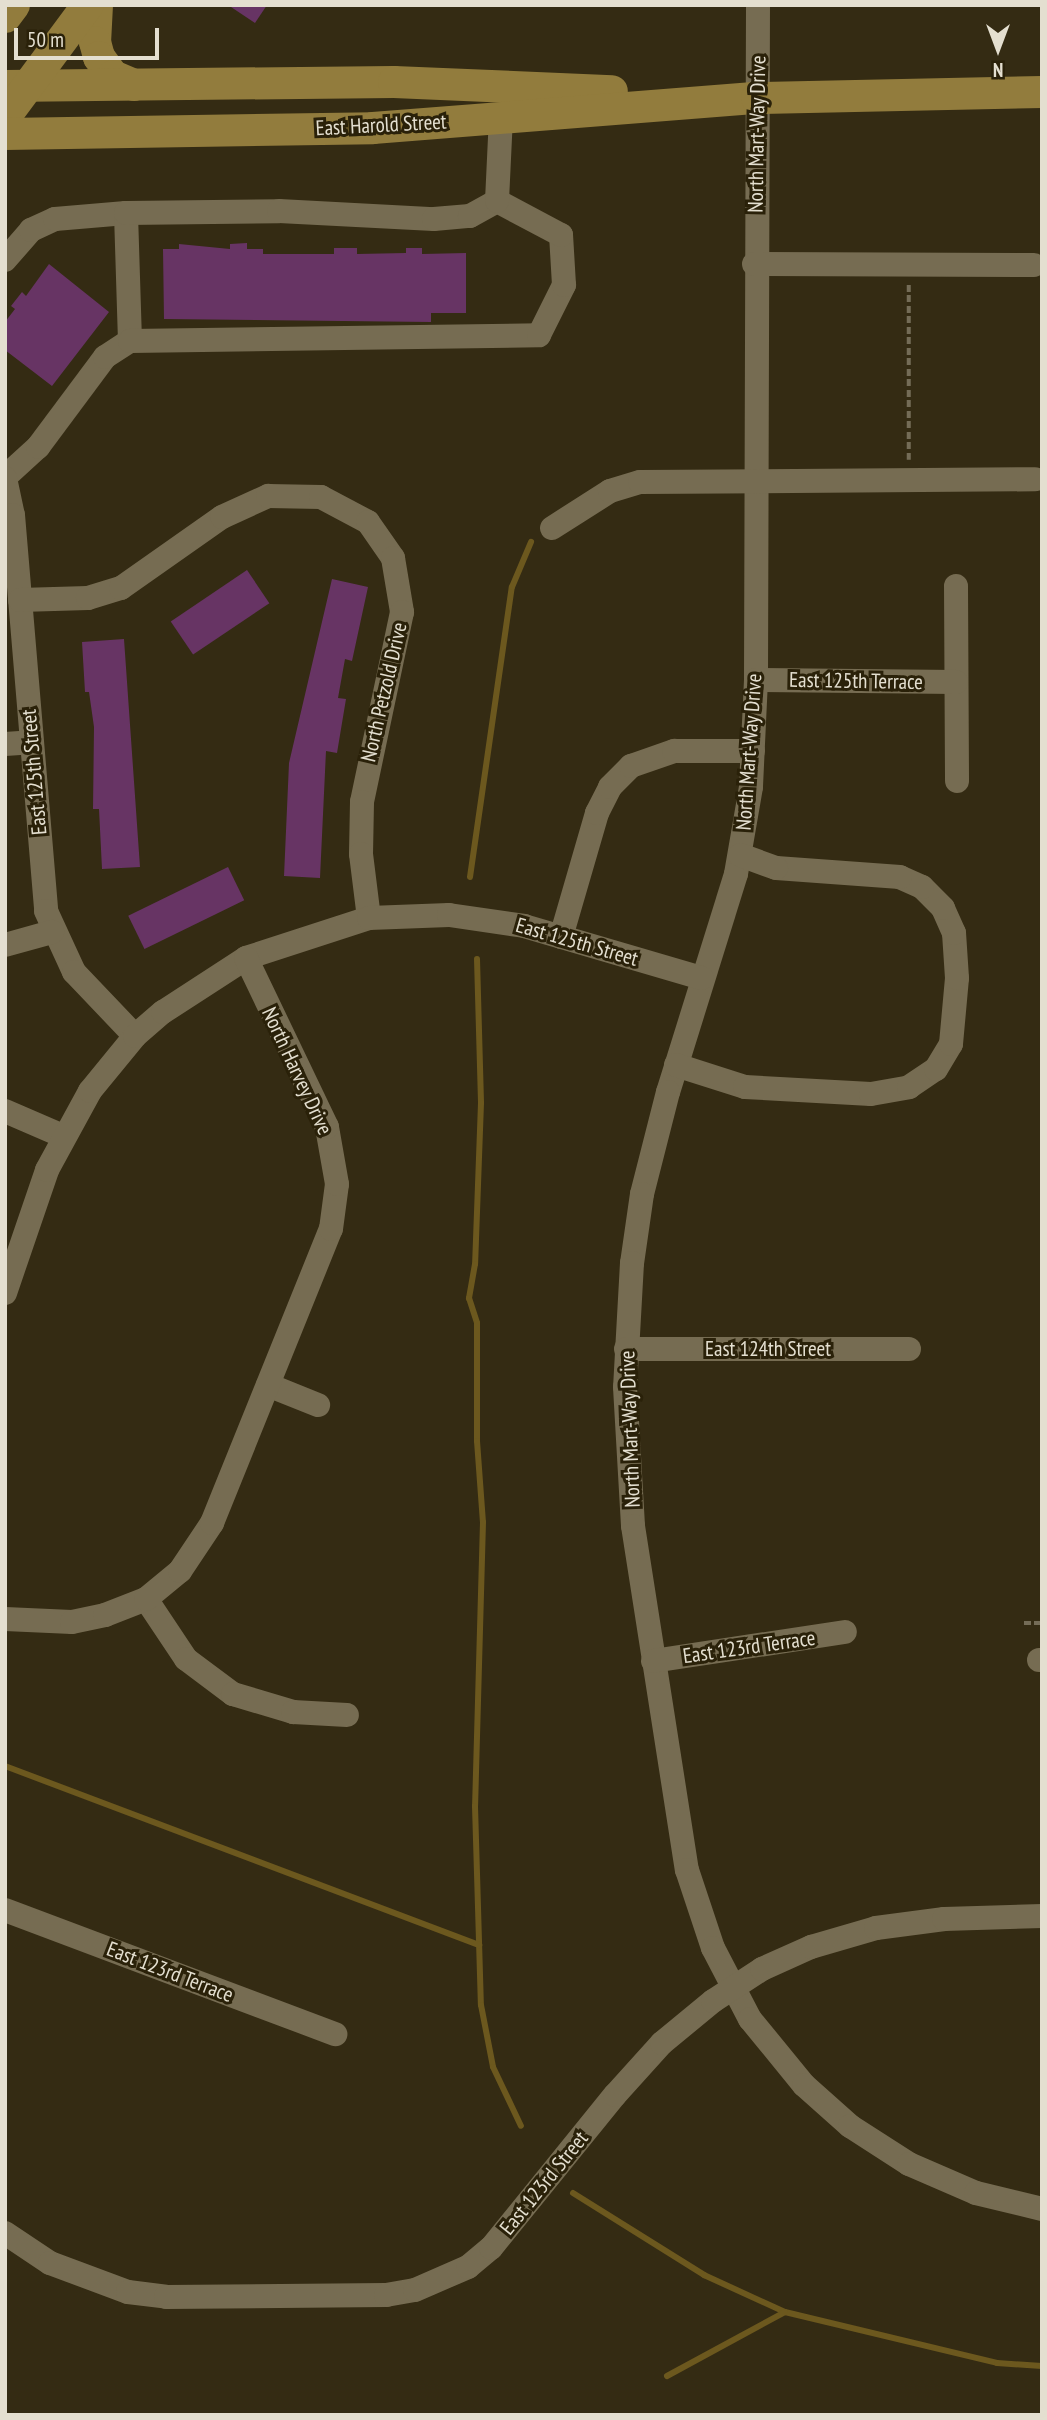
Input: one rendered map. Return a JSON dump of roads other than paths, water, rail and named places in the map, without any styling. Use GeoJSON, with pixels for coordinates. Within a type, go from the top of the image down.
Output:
{"type":"FeatureCollection","features":[{"type":"Feature","properties":{"kind":"main road"},"geometry":{"type":"LineString","coordinates":[[5,17],[14,5]]}},
{"type":"Feature","properties":{"kind":"main road"},"geometry":{"type":"LineString","coordinates":[[5,117],[17,86],[88,5]]}},
{"type":"Feature","properties":{"kind":"main road"},"geometry":{"type":"LineString","coordinates":[[97,5],[95,42],[99,58],[113,76],[134,85]]}},
{"type":"Feature","properties":{"kind":"main road","name":"East Harold Street"},"geometry":{"type":"LineString","coordinates":[[17,86],[394,82],[757,98]]}},
{"type":"Feature","properties":{"kind":"main road","name":"East Harold Street"},"geometry":{"type":"LineString","coordinates":[[5,134],[373,128],[757,98],[1042,92]]}},
{"type":"Feature","properties":{"kind":"street","name":"North Mart-Way Drive"},"geometry":{"type":"LineString","coordinates":[[758,5],[754,264],[756,680],[753,751],[740,855],[676,1065],[642,1194],[626,1349],[627,1465],[653,1661],[687,1870],[713,1948],[733,1988],[768,2043],[850,2126],[909,2164],[954,2183],[1042,2209]]}},
{"type":"Feature","properties":{"kind":"street"},"geometry":{"type":"LineString","coordinates":[[497,201],[501,117]]}},
{"type":"Feature","properties":{"kind":"street"},"geometry":{"type":"LineString","coordinates":[[5,260],[31,230],[55,219],[126,213],[279,211],[435,219],[470,216],[497,201]]}},
{"type":"Feature","properties":{"kind":"street"},"geometry":{"type":"LineString","coordinates":[[5,477],[38,447],[105,357],[130,341],[539,335],[564,285],[561,235],[497,201]]}},
{"type":"Feature","properties":{"kind":"street"},"geometry":{"type":"LineString","coordinates":[[126,213],[130,341]]}},
{"type":"Feature","properties":{"kind":"street"},"geometry":{"type":"LineString","coordinates":[[754,264],[1034,265]]}},
{"type":"Feature","properties":{"kind":"street","name":"East 125th Street"},"geometry":{"type":"LineString","coordinates":[[5,477],[20,600],[45,898],[52,932],[74,972],[135,1036]]}},
{"type":"Feature","properties":{"kind":"street"},"geometry":{"type":"LineString","coordinates":[[552,528],[610,491],[640,482],[1035,479]]}},
{"type":"Feature","properties":{"kind":"street","name":"North Petzold Drive"},"geometry":{"type":"LineString","coordinates":[[20,600],[88,598],[121,588],[222,517],[268,496],[321,497],[368,522],[393,558],[402,612],[362,802],[361,854],[369,918]]}},
{"type":"Feature","properties":{"kind":"street"},"geometry":{"type":"LineString","coordinates":[[956,586],[957,781]]}},
{"type":"Feature","properties":{"kind":"street","name":"East 125th Terrace"},"geometry":{"type":"LineString","coordinates":[[756,680],[956,682]]}},
{"type":"Feature","properties":{"kind":"street"},"geometry":{"type":"LineString","coordinates":[[5,744],[31,742]]}},
{"type":"Feature","properties":{"kind":"street"},"geometry":{"type":"LineString","coordinates":[[561,937],[597,813],[610,787],[631,766],[674,751],[753,751]]}},
{"type":"Feature","properties":{"kind":"street"},"geometry":{"type":"LineString","coordinates":[[676,1065],[745,1087],[872,1094],[909,1087],[936,1069],[951,1044],[957,978],[954,933],[943,908],[922,887],[900,877],[776,868],[740,855]]}},
{"type":"Feature","properties":{"kind":"street","name":"East 125th Street"},"geometry":{"type":"LineString","coordinates":[[5,1293],[36,1199],[63,1136],[90,1091],[135,1036],[192,989],[246,958],[369,918],[462,916],[561,937],[702,978]]}},
{"type":"Feature","properties":{"kind":"street"},"geometry":{"type":"LineString","coordinates":[[5,945],[52,932]]}},
{"type":"Feature","properties":{"kind":"street","name":"North Harvey Drive"},"geometry":{"type":"LineString","coordinates":[[5,1619],[72,1622],[146,1599],[180,1571],[201,1543],[331,1229],[337,1184],[327,1127],[246,958]]}},
{"type":"Feature","properties":{"kind":"street"},"geometry":{"type":"LineString","coordinates":[[5,1111],[63,1136]]}},
{"type":"Feature","properties":{"kind":"street","name":"East 124th Street"},"geometry":{"type":"LineString","coordinates":[[626,1349],[909,1349]]}},
{"type":"Feature","properties":{"kind":"street"},"geometry":{"type":"LineString","coordinates":[[268,1385],[318,1405]]}},
{"type":"Feature","properties":{"kind":"street"},"geometry":{"type":"LineString","coordinates":[[146,1599],[186,1659],[233,1695],[293,1712],[346,1715]]}},
{"type":"Feature","properties":{"kind":"street","name":"East 123rd Terrace"},"geometry":{"type":"LineString","coordinates":[[653,1661],[845,1632]]}},
{"type":"Feature","properties":{"kind":"street","name":"East 123rd Terrace"},"geometry":{"type":"LineString","coordinates":[[5,1910],[335,2034]]}},
{"type":"Feature","properties":{"kind":"street","name":"East 123rd Street"},"geometry":{"type":"LineString","coordinates":[[5,2234],[50,2263],[89,2281],[166,2297],[386,2295],[442,2281],[491,2248],[615,2095],[662,2043],[733,1988],[811,1947],[876,1927],[944,1919],[1042,1916]]}},
{"type":"Feature","properties":{"kind":"waterway"},"geometry":{"type":"LineString","coordinates":[[470,877],[512,587],[531,542]]}},
{"type":"Feature","properties":{"kind":"waterway"},"geometry":{"type":"LineString","coordinates":[[477,959],[481,1103],[475,1264],[469,1298],[477,1323],[477,1441],[483,1522],[475,1806],[481,2005],[493,2067],[521,2126]]}},
{"type":"Feature","properties":{"kind":"waterway"},"geometry":{"type":"LineString","coordinates":[[5,1766],[479,1945]]}},
{"type":"Feature","properties":{"kind":"waterway"},"geometry":{"type":"LineString","coordinates":[[573,2193],[704,2275],[785,2312],[997,2363],[1042,2366]]}},
{"type":"Feature","properties":{"kind":"waterway"},"geometry":{"type":"LineString","coordinates":[[667,2376],[785,2312]]}}]}
